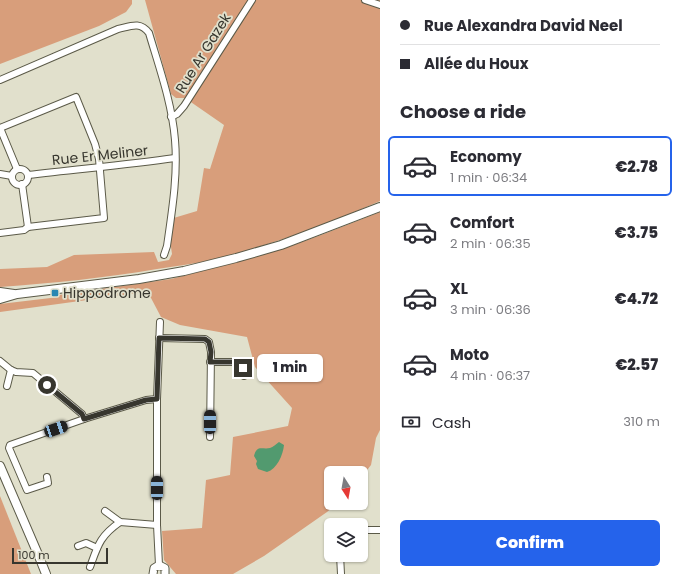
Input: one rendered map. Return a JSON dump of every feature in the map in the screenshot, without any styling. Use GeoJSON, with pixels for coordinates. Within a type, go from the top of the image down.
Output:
{"type":"FeatureCollection","features":[{"type":"Feature","properties":{"kind":"main road"},"geometry":{"type":"LineString","coordinates":[[0,299],[17,294],[139,279],[184,271],[281,245],[380,207]]}},
{"type":"Feature","properties":{"kind":"main road"},"geometry":{"type":"LineString","coordinates":[[0,292],[17,294]]}},
{"type":"Feature","properties":{"kind":"main road"},"geometry":{"type":"LineString","coordinates":[[0,466],[46,574]]}},
{"type":"Feature","properties":{"kind":"main road"},"geometry":{"type":"LineString","coordinates":[[40,559],[49,574]]}},
{"type":"Feature","properties":{"kind":"street","name":"Rue Ar Gazek"},"geometry":{"type":"LineString","coordinates":[[171,117],[177,114],[184,106],[252,0]]}},
{"type":"Feature","properties":{"kind":"street"},"geometry":{"type":"LineString","coordinates":[[365,0],[380,5]]}},
{"type":"Feature","properties":{"kind":"street"},"geometry":{"type":"LineString","coordinates":[[0,80],[118,29],[132,25],[142,26],[149,33],[171,117],[175,140],[175,183],[167,246],[164,255]]}},
{"type":"Feature","properties":{"kind":"street"},"geometry":{"type":"LineString","coordinates":[[0,233],[24,230],[28,227],[104,218],[95,144],[76,97],[0,128],[17,169]]}},
{"type":"Feature","properties":{"kind":"street","name":"Rue Er Meliner"},"geometry":{"type":"LineString","coordinates":[[28,175],[176,158]]}},
{"type":"Feature","properties":{"kind":"street"},"geometry":{"type":"LineString","coordinates":[[12,176],[16,183],[22,184],[27,181],[28,175],[25,170],[19,168],[17,169]]}},
{"type":"Feature","properties":{"kind":"street"},"geometry":{"type":"LineString","coordinates":[[12,176],[17,169]]}},
{"type":"Feature","properties":{"kind":"street"},"geometry":{"type":"LineString","coordinates":[[0,174],[12,176]]}},
{"type":"Feature","properties":{"kind":"street"},"geometry":{"type":"LineString","coordinates":[[22,184],[28,227]]}},
{"type":"Feature","properties":{"kind":"street"},"geometry":{"type":"LineString","coordinates":[[160,322],[157,399],[157,525],[160,565]]}},
{"type":"Feature","properties":{"kind":"street"},"geometry":{"type":"LineString","coordinates":[[159,338],[205,339],[209,342],[210,437]]}},
{"type":"Feature","properties":{"kind":"street"},"geometry":{"type":"LineString","coordinates":[[0,361],[16,372],[33,373],[82,414],[84,419]]}},
{"type":"Feature","properties":{"kind":"street"},"geometry":{"type":"LineString","coordinates":[[210,362],[236,362],[243,368],[244,376]]}},
{"type":"Feature","properties":{"kind":"street"},"geometry":{"type":"LineString","coordinates":[[7,386],[11,370]]}},
{"type":"Feature","properties":{"kind":"street"},"geometry":{"type":"LineString","coordinates":[[47,477],[48,483],[27,490],[9,448],[10,445],[84,419],[146,400],[157,399]]}},
{"type":"Feature","properties":{"kind":"street"},"geometry":{"type":"LineString","coordinates":[[104,511],[120,522],[157,525]]}},
{"type":"Feature","properties":{"kind":"street"},"geometry":{"type":"LineString","coordinates":[[90,567],[103,536],[120,522]]}},
{"type":"Feature","properties":{"kind":"street"},"geometry":{"type":"LineString","coordinates":[[368,530],[380,530]]}},
{"type":"Feature","properties":{"kind":"street"},"geometry":{"type":"LineString","coordinates":[[78,546],[86,543],[97,548]]}},
{"type":"Feature","properties":{"kind":"street"},"geometry":{"type":"LineString","coordinates":[[340,562],[341,574]]}},
{"type":"Feature","properties":{"kind":"street"},"geometry":{"type":"LineString","coordinates":[[153,574],[154,568],[160,565]]}},
{"type":"Feature","properties":{"kind":"street"},"geometry":{"type":"LineString","coordinates":[[160,565],[165,568],[165,574]]}},
{"type":"Feature","properties":{"kind":"shaded area"},"geometry":{"type":"Polygon","coordinates":[[[0,0],[132,0],[132,4],[126,12],[99,26],[0,64],[0,0]]]}},
{"type":"Feature","properties":{"kind":"shaded area"},"geometry":{"type":"Polygon","coordinates":[[[145,0],[380,0],[380,201],[297,234],[211,260],[98,278],[0,287],[0,269],[47,267],[74,255],[154,252],[158,262],[169,260],[172,254],[167,220],[197,211],[204,168],[210,169],[224,125],[185,98],[176,98],[171,94],[145,0]]]}},
{"type":"Feature","properties":{"kind":"shaded area"},"geometry":{"type":"Polygon","coordinates":[[[380,212],[380,430],[376,438],[371,465],[368,469],[368,466],[324,466],[324,510],[329,510],[264,556],[233,574],[176,574],[164,560],[162,531],[202,528],[206,480],[230,475],[233,437],[288,426],[292,408],[255,367],[247,337],[180,325],[161,317],[151,298],[138,293],[0,312],[0,304],[59,297],[59,295],[171,279],[248,259],[321,235],[380,212]]]}},
{"type":"Feature","properties":{"kind":"shaded area"},"geometry":{"type":"Polygon","coordinates":[[[279,442],[284,445],[277,465],[267,472],[258,469],[256,464],[257,461],[254,456],[255,452],[260,448],[270,448],[279,442]]]}},
{"type":"Feature","properties":{"kind":"shaded area"},"geometry":{"type":"Polygon","coordinates":[[[0,496],[31,574],[0,574],[0,496]]]}},
{"type":"Feature","properties":{"kind":"place","name":"Hippodrome"},"geometry":{"type":"Point","coordinates":[55,293]}},
{"type":"Feature","properties":{"kind":"route"},"geometry":{"type":"LineString","coordinates":[[47,385],[82,414],[84,419],[146,400],[157,399],[159,338],[205,339],[209,342],[210,346],[210,362],[236,362],[243,368]]}}]}
